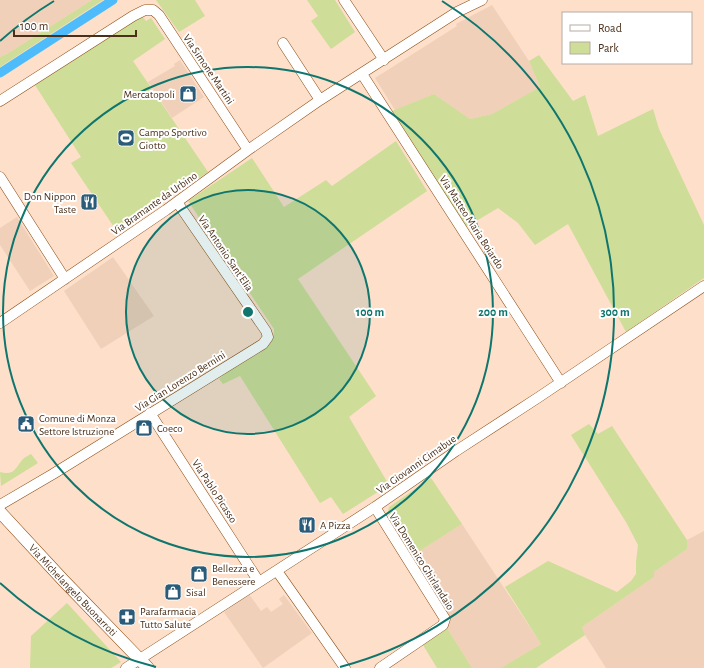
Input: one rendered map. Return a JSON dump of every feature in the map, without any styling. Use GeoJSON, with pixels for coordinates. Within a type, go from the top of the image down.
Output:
{"type":"FeatureCollection","features":[{"type":"Feature","properties":{"kind":"street"},"geometry":{"type":"LineString","coordinates":[[344,0],[384,60]]}},
{"type":"Feature","properties":{"kind":"street","name":"Via Bramante da Urbino"},"geometry":{"type":"LineString","coordinates":[[0,323],[177,202],[320,100],[457,12],[482,0]]}},
{"type":"Feature","properties":{"kind":"street","name":"Via Simone Martini"},"geometry":{"type":"LineString","coordinates":[[0,101],[133,16],[145,10],[153,10],[159,15],[248,150]]}},
{"type":"Feature","properties":{"kind":"street"},"geometry":{"type":"LineString","coordinates":[[283,43],[320,100]]}},
{"type":"Feature","properties":{"kind":"street","name":"Via Matteo Maria Boiardo"},"geometry":{"type":"LineString","coordinates":[[362,74],[562,382]]}},
{"type":"Feature","properties":{"kind":"street"},"geometry":{"type":"LineString","coordinates":[[0,177],[65,278]]}},
{"type":"Feature","properties":{"kind":"street","name":"Via Antonio Sant'Elia"},"geometry":{"type":"LineString","coordinates":[[177,202],[266,331],[268,338]]}},
{"type":"Feature","properties":{"kind":"street","name":"Via Giovanni Cimabue"},"geometry":{"type":"LineString","coordinates":[[126,668],[144,664],[259,582],[375,507],[456,450],[562,382],[704,286]]}},
{"type":"Feature","properties":{"kind":"street","name":"Via Gian Lorenzo Bernini"},"geometry":{"type":"LineString","coordinates":[[0,505],[53,474],[263,344],[268,338]]}},
{"type":"Feature","properties":{"kind":"street","name":"Via Pablo Picasso"},"geometry":{"type":"LineString","coordinates":[[150,413],[259,582]]}},
{"type":"Feature","properties":{"kind":"street","name":"Via Domenico Ghirlandaio"},"geometry":{"type":"LineString","coordinates":[[375,507],[445,619],[443,625],[380,668]]}},
{"type":"Feature","properties":{"kind":"street","name":"Via Michelangelo Buonarroti"},"geometry":{"type":"LineString","coordinates":[[0,512],[144,664]]}},
{"type":"Feature","properties":{"kind":"street"},"geometry":{"type":"LineString","coordinates":[[277,571],[345,668]]}},
{"type":"Feature","properties":{"kind":"shaded area"},"geometry":{"type":"Polygon","coordinates":[[[0,0],[92,0],[0,57],[0,0]]]}},
{"type":"Feature","properties":{"kind":"shaded area"},"geometry":{"type":"Polygon","coordinates":[[[492,5],[529,61],[540,87],[492,114],[470,119],[434,94],[395,110],[375,78],[457,26],[456,24],[492,5]]]}},
{"type":"Feature","properties":{"kind":"shaded area"},"geometry":{"type":"Polygon","coordinates":[[[180,60],[204,97],[172,118],[148,82],[175,66],[174,64],[180,60]]]}},
{"type":"Feature","properties":{"kind":"shaded area"},"geometry":{"type":"Polygon","coordinates":[[[17,217],[54,276],[30,291],[0,245],[0,228],[17,217]]]}},
{"type":"Feature","properties":{"kind":"shaded area"},"geometry":{"type":"Polygon","coordinates":[[[113,257],[154,316],[101,349],[64,291],[113,257]]]}},
{"type":"Feature","properties":{"kind":"shaded area"},"geometry":{"type":"Polygon","coordinates":[[[462,524],[541,644],[501,668],[472,668],[447,628],[451,619],[433,588],[435,584],[415,554],[462,524]]]}},
{"type":"Feature","properties":{"kind":"shaded area"},"geometry":{"type":"Polygon","coordinates":[[[704,531],[704,667],[606,668],[585,635],[582,627],[654,577],[654,572],[687,549],[687,540],[704,531]]]}},
{"type":"Feature","properties":{"kind":"shaded area"},"geometry":{"type":"Polygon","coordinates":[[[249,594],[261,611],[267,607],[271,612],[283,604],[279,599],[284,595],[312,633],[263,668],[224,612],[249,594]]]}},
{"type":"Feature","properties":{"kind":"green space"},"geometry":{"type":"Polygon","coordinates":[[[92,0],[103,0],[0,67],[0,57],[92,0]]]}},
{"type":"Feature","properties":{"kind":"green space"},"geometry":{"type":"Polygon","coordinates":[[[156,0],[195,0],[205,16],[179,32],[156,0]]]}},
{"type":"Feature","properties":{"kind":"green space"},"geometry":{"type":"Polygon","coordinates":[[[307,0],[335,0],[355,32],[331,49],[311,21],[318,16],[307,0]]]}},
{"type":"Feature","properties":{"kind":"green space","name":"Campo Sportivo Giotto"},"geometry":{"type":"Polygon","coordinates":[[[142,16],[146,21],[151,18],[165,39],[133,61],[208,172],[132,223],[130,220],[116,230],[71,163],[81,157],[35,85],[142,16]]]}},
{"type":"Feature","properties":{"kind":"green space"},"geometry":{"type":"Polygon","coordinates":[[[539,55],[573,101],[585,95],[598,136],[653,109],[659,129],[704,225],[704,278],[626,332],[568,224],[535,245],[518,223],[498,208],[466,227],[392,111],[434,94],[470,119],[492,114],[540,87],[529,61],[539,55]]]}},
{"type":"Feature","properties":{"kind":"green space"},"geometry":{"type":"Polygon","coordinates":[[[396,141],[427,191],[298,279],[376,396],[349,417],[389,485],[343,514],[331,497],[320,503],[240,376],[223,384],[219,379],[242,362],[261,352],[271,342],[274,329],[188,201],[252,158],[284,207],[326,180],[332,186],[396,141]]]}},
{"type":"Feature","properties":{"kind":"green space"},"geometry":{"type":"Polygon","coordinates":[[[589,424],[598,434],[612,426],[687,540],[687,549],[654,572],[654,577],[582,627],[585,635],[536,668],[501,668],[541,644],[505,587],[548,561],[617,592],[631,581],[636,574],[638,545],[626,522],[571,435],[589,424]]]}},
{"type":"Feature","properties":{"kind":"green space"},"geometry":{"type":"Polygon","coordinates":[[[31,454],[38,463],[1,486],[0,472],[12,472],[23,459],[31,454]]]}},
{"type":"Feature","properties":{"kind":"green space"},"geometry":{"type":"Polygon","coordinates":[[[431,478],[462,524],[415,554],[390,516],[388,512],[389,507],[431,478]]]}},
{"type":"Feature","properties":{"kind":"green space"},"geometry":{"type":"Polygon","coordinates":[[[67,603],[121,662],[111,668],[30,668],[31,636],[67,603]]]}},
{"type":"Feature","properties":{"kind":"green space"},"geometry":{"type":"Polygon","coordinates":[[[447,628],[472,668],[437,668],[423,645],[447,628]]]}},
{"type":"Feature","properties":{"kind":"waterway"},"geometry":{"type":"LineString","coordinates":[[0,73],[113,0]]}},
{"type":"Feature","properties":{"kind":"place","name":"Mercatopoli"},"geometry":{"type":"Point","coordinates":[188,94]}},
{"type":"Feature","properties":{"kind":"place","name":"Campo Sportivo Giotto"},"geometry":{"type":"Point","coordinates":[126,138]}},
{"type":"Feature","properties":{"kind":"place","name":"Don Nippon Taste"},"geometry":{"type":"Point","coordinates":[89,202]}},
{"type":"Feature","properties":{"kind":"place","name":"Comune di Monza Settore Istruzione"},"geometry":{"type":"Point","coordinates":[26,424]}},
{"type":"Feature","properties":{"kind":"place","name":"Coeco"},"geometry":{"type":"Point","coordinates":[144,428]}},
{"type":"Feature","properties":{"kind":"place","name":"A Pizza"},"geometry":{"type":"Point","coordinates":[307,525]}},
{"type":"Feature","properties":{"kind":"place","name":"Bellezza e Benessere"},"geometry":{"type":"Point","coordinates":[199,574]}},
{"type":"Feature","properties":{"kind":"place","name":"Sisal"},"geometry":{"type":"Point","coordinates":[173,592]}},
{"type":"Feature","properties":{"kind":"place","name":"Parafarmacia Tutto Salute"},"geometry":{"type":"Point","coordinates":[127,617]}}]}
